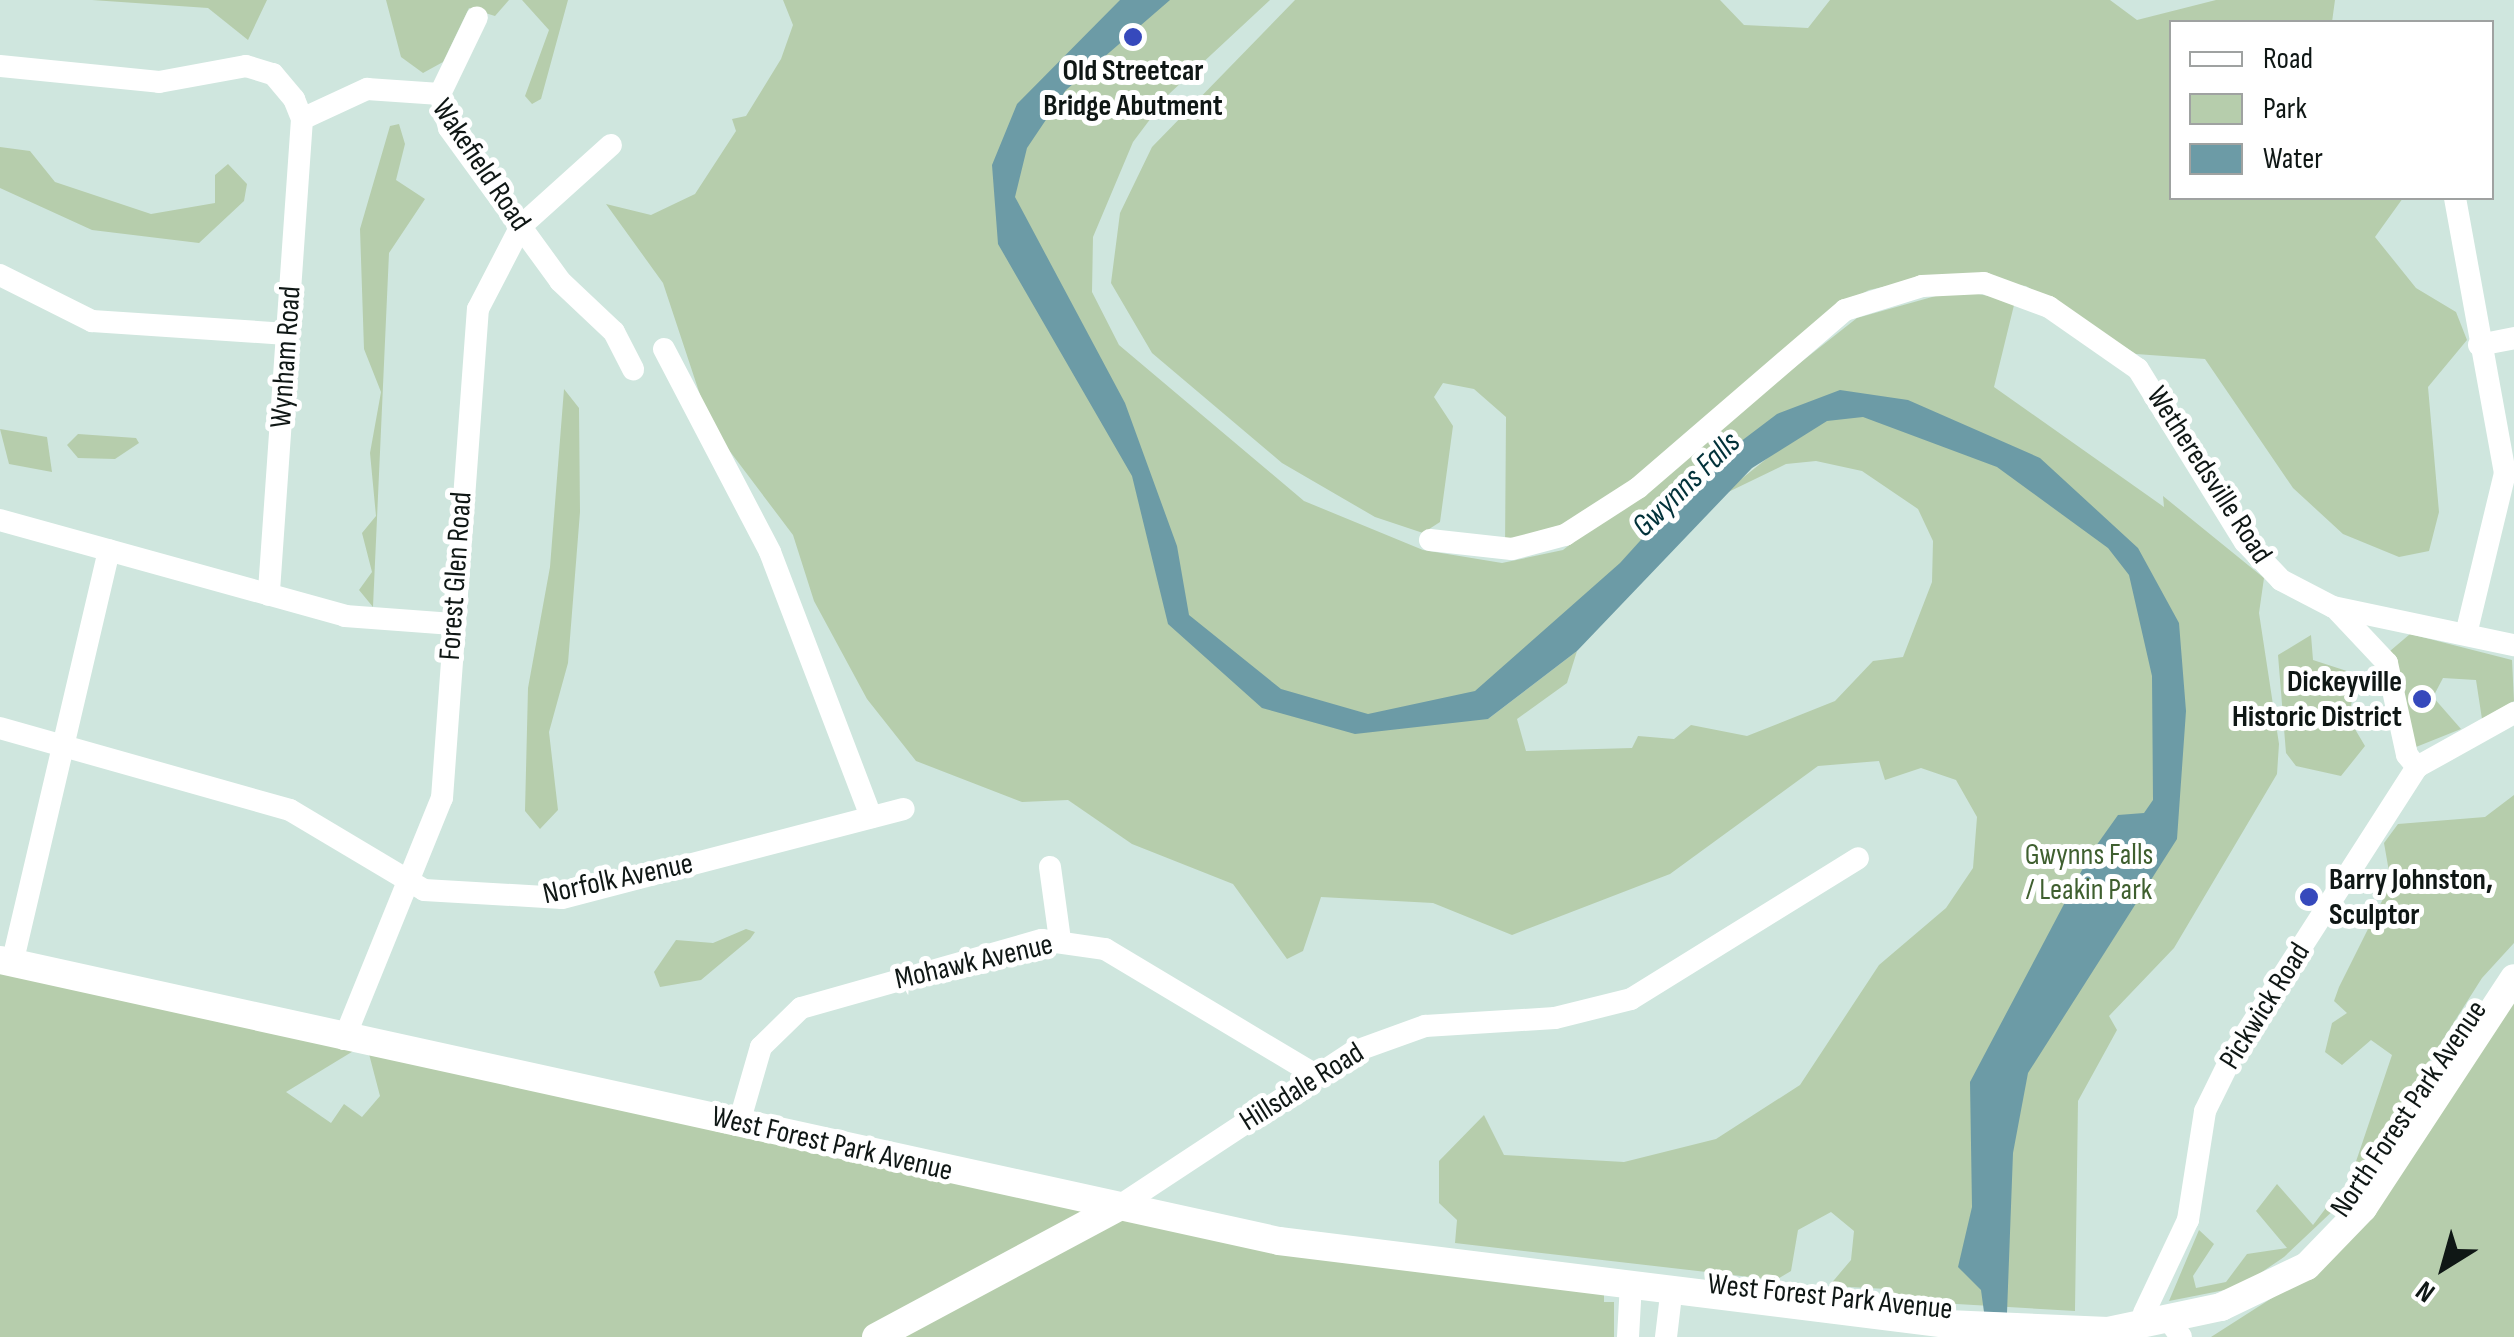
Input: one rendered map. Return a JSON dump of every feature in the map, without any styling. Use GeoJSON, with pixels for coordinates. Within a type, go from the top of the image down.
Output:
{"type":"FeatureCollection","features":[{"type":"Feature","properties":{"kind":"main road","name":"North Forest Park Avenue"},"geometry":{"type":"LineString","coordinates":[[2252,1295],[2346,1208],[2514,958]]}},
{"type":"Feature","properties":{"kind":"main road","name":"West Forest Park Avenue"},"geometry":{"type":"LineString","coordinates":[[6,962],[344,1039],[1323,1248],[1672,1288],[1890,1320],[1946,1317],[2047,1322]]}},
{"type":"Feature","properties":{"kind":"main road","name":"North Forest Park Avenue"},"geometry":{"type":"LineString","coordinates":[[2047,1322],[2164,1323],[2252,1295],[2306,1266],[2363,1208],[2514,978]]}},
{"type":"Feature","properties":{"kind":"main road","name":"Hillsdale Road"},"geometry":{"type":"LineString","coordinates":[[876,1337],[1118,1207]]}},
{"type":"Feature","properties":{"kind":"street"},"geometry":{"type":"LineString","coordinates":[[440,94],[476,17]]}},
{"type":"Feature","properties":{"kind":"street"},"geometry":{"type":"LineString","coordinates":[[0,66],[142,82],[246,66],[273,74],[302,119]]}},
{"type":"Feature","properties":{"kind":"street","name":"Wakefield Road"},"geometry":{"type":"LineString","coordinates":[[302,119],[368,88],[440,94],[449,128],[571,294],[614,332],[633,369]]}},
{"type":"Feature","properties":{"kind":"street","name":"Wynham Road"},"geometry":{"type":"LineString","coordinates":[[269,594],[302,119]]}},
{"type":"Feature","properties":{"kind":"street","name":"Forest Glen Road"},"geometry":{"type":"LineString","coordinates":[[344,1039],[442,798],[472,338],[488,280],[522,226],[611,145]]}},
{"type":"Feature","properties":{"kind":"street"},"geometry":{"type":"LineString","coordinates":[[2455,200],[2505,474],[2466,634]]}},
{"type":"Feature","properties":{"kind":"street"},"geometry":{"type":"LineString","coordinates":[[0,275],[92,322],[287,334]]}},
{"type":"Feature","properties":{"kind":"street","name":"Wetheredsville Road"},"geometry":{"type":"LineString","coordinates":[[1430,540],[1512,550],[1565,535],[1726,415],[1863,302],[1947,282],[2004,288],[2064,316],[2138,370],[2245,542],[2281,580],[2333,607],[2379,648],[2418,767]]}},
{"type":"Feature","properties":{"kind":"street"},"geometry":{"type":"LineString","coordinates":[[2479,346],[2514,338]]}},
{"type":"Feature","properties":{"kind":"street"},"geometry":{"type":"LineString","coordinates":[[664,349],[770,552],[871,817]]}},
{"type":"Feature","properties":{"kind":"street"},"geometry":{"type":"LineString","coordinates":[[0,520],[345,616],[452,624]]}},
{"type":"Feature","properties":{"kind":"street"},"geometry":{"type":"LineString","coordinates":[[6,962],[109,550]]}},
{"type":"Feature","properties":{"kind":"street","name":"Wetheredsville Road"},"geometry":{"type":"LineString","coordinates":[[2333,607],[2514,645]]}},
{"type":"Feature","properties":{"kind":"street","name":"Pickwick Road"},"geometry":{"type":"LineString","coordinates":[[2164,1323],[2214,1090],[2418,767],[2514,713]]}},
{"type":"Feature","properties":{"kind":"street","name":"Norfolk Avenue"},"geometry":{"type":"LineString","coordinates":[[0,728],[290,810],[410,884],[562,898],[904,809]]}},
{"type":"Feature","properties":{"kind":"street","name":"Hillsdale Road"},"geometry":{"type":"LineString","coordinates":[[1118,1207],[1312,1073],[1425,1026],[1554,1018],[1631,999],[1858,858]]}},
{"type":"Feature","properties":{"kind":"street"},"geometry":{"type":"LineString","coordinates":[[1050,867],[1060,940]]}},
{"type":"Feature","properties":{"kind":"street","name":"Mohawk Avenue"},"geometry":{"type":"LineString","coordinates":[[739,1123],[761,1046],[801,1008],[1060,940],[1125,959],[1312,1073]]}},
{"type":"Feature","properties":{"kind":"street"},"geometry":{"type":"LineString","coordinates":[[1628,1337],[1631,1283]]}},
{"type":"Feature","properties":{"kind":"street"},"geometry":{"type":"LineString","coordinates":[[1666,1337],[1672,1288]]}},
{"type":"Feature","properties":{"kind":"green space"},"geometry":{"type":"Polygon","coordinates":[[[92,0],[267,0],[248,40],[208,8],[92,0]]]}},
{"type":"Feature","properties":{"kind":"green space"},"geometry":{"type":"Polygon","coordinates":[[[386,0],[509,0],[495,16],[469,8],[443,62],[423,73],[401,57],[386,0]]]}},
{"type":"Feature","properties":{"kind":"green space"},"geometry":{"type":"Polygon","coordinates":[[[522,0],[568,0],[541,99],[532,104],[525,96],[549,30],[522,0]]]}},
{"type":"Feature","properties":{"kind":"green space","name":"Gwynns Falls / Leakin Park"},"geometry":{"type":"Polygon","coordinates":[[[783,0],[1270,0],[1169,94],[1133,142],[1093,237],[1092,292],[1119,345],[1304,501],[1423,550],[1502,563],[1563,550],[1857,318],[1957,290],[2015,301],[1994,387],[2164,507],[2163,496],[2264,578],[2259,613],[2279,744],[2277,774],[2174,948],[2109,1016],[2117,1030],[2078,1101],[2075,1311],[1888,1300],[1888,1289],[1829,1286],[1851,1260],[1854,1231],[1831,1212],[1798,1230],[1791,1271],[1776,1280],[1455,1243],[1457,1220],[1439,1203],[1439,1161],[1484,1115],[1504,1155],[1624,1162],[1716,1139],[1800,1085],[1879,965],[1946,908],[1973,868],[1977,817],[1956,780],[1921,768],[1885,780],[1879,761],[1818,766],[1670,874],[1512,935],[1433,903],[1321,897],[1303,951],[1287,959],[1233,884],[1132,844],[1068,800],[1022,802],[916,761],[867,699],[814,601],[793,535],[710,425],[663,283],[606,204],[651,215],[695,194],[736,131],[732,119],[746,116],[781,59],[793,25],[783,0]],[[1790,440],[1613,570],[1504,679],[1488,719],[1577,651],[1567,683],[1517,719],[1526,751],[1632,748],[1638,736],[1674,739],[1691,725],[1747,736],[1835,701],[1873,661],[1903,657],[1932,582],[1933,541],[1918,509],[1862,471],[1816,461],[1786,464],[1720,496],[1790,440]]]}},
{"type":"Feature","properties":{"kind":"green space"},"geometry":{"type":"Polygon","coordinates":[[[1295,0],[1720,0],[1744,25],[1808,28],[1830,0],[2110,0],[2137,20],[2216,0],[2335,0],[2332,20],[2169,20],[2169,200],[2402,200],[2375,237],[2416,288],[2456,312],[2467,340],[2428,387],[2439,512],[2429,551],[2399,557],[2343,534],[2293,488],[2205,359],[2136,354],[2026,286],[1938,275],[1869,290],[1828,311],[1593,514],[1505,549],[1506,417],[1474,389],[1443,383],[1434,397],[1453,426],[1440,522],[1423,533],[1375,517],[1282,463],[1152,353],[1111,283],[1120,213],[1152,147],[1295,0]]]}},
{"type":"Feature","properties":{"kind":"green space"},"geometry":{"type":"Polygon","coordinates":[[[399,124],[405,144],[396,180],[425,199],[389,253],[373,607],[359,590],[372,572],[362,533],[376,516],[370,453],[381,392],[364,349],[360,229],[390,126],[399,124]]]}},
{"type":"Feature","properties":{"kind":"green space"},"geometry":{"type":"Polygon","coordinates":[[[0,147],[30,151],[55,182],[151,214],[215,203],[215,175],[228,164],[247,184],[244,201],[199,243],[92,230],[0,188],[0,147]]]}},
{"type":"Feature","properties":{"kind":"green space"},"geometry":{"type":"Polygon","coordinates":[[[564,389],[579,408],[580,512],[568,663],[549,732],[558,810],[540,829],[525,811],[528,688],[550,567],[564,389]]]}},
{"type":"Feature","properties":{"kind":"green space"},"geometry":{"type":"Polygon","coordinates":[[[0,429],[47,437],[52,472],[9,464],[0,429]]]}},
{"type":"Feature","properties":{"kind":"green space"},"geometry":{"type":"Polygon","coordinates":[[[78,434],[136,438],[139,443],[115,459],[78,458],[67,445],[78,434]]]}},
{"type":"Feature","properties":{"kind":"green space"},"geometry":{"type":"Polygon","coordinates":[[[2410,634],[2512,660],[2514,701],[2482,719],[2476,680],[2443,678],[2433,697],[2461,729],[2416,747],[2390,651],[2410,634]]]}},
{"type":"Feature","properties":{"kind":"green space"},"geometry":{"type":"Polygon","coordinates":[[[2311,635],[2313,660],[2356,674],[2349,719],[2365,746],[2341,776],[2296,766],[2286,753],[2278,655],[2311,635]]]}},
{"type":"Feature","properties":{"kind":"green space"},"geometry":{"type":"Polygon","coordinates":[[[2514,795],[2514,943],[2482,978],[2345,1194],[2392,1055],[2371,1040],[2342,1065],[2325,1052],[2332,1023],[2347,1013],[2334,1001],[2339,987],[2391,883],[2384,843],[2398,824],[2485,817],[2514,795]]]}},
{"type":"Feature","properties":{"kind":"green space"},"geometry":{"type":"Polygon","coordinates":[[[746,929],[755,932],[750,939],[701,980],[660,987],[654,972],[676,940],[713,943],[746,929]]]}},
{"type":"Feature","properties":{"kind":"green space"},"geometry":{"type":"Polygon","coordinates":[[[0,971],[355,1050],[286,1092],[331,1123],[344,1104],[362,1117],[380,1096],[369,1054],[1604,1291],[1604,1302],[1614,1302],[1614,1337],[0,1337],[0,971]]]}},
{"type":"Feature","properties":{"kind":"green space"},"geometry":{"type":"Polygon","coordinates":[[[2514,986],[2514,1337],[2211,1337],[2300,1280],[2514,986]]]}},
{"type":"Feature","properties":{"kind":"green space"},"geometry":{"type":"Polygon","coordinates":[[[2277,1184],[2313,1225],[2329,1204],[2338,1206],[2284,1257],[2240,1287],[2169,1301],[2199,1230],[2214,1244],[2193,1276],[2196,1288],[2226,1282],[2247,1254],[2287,1248],[2256,1211],[2277,1184]]]}},
{"type":"Feature","properties":{"kind":"water","name":"Gwynns Falls"},"geometry":{"type":"Polygon","coordinates":[[[1120,0],[1170,0],[1066,90],[1027,148],[1015,197],[1125,403],[1177,546],[1189,615],[1281,689],[1368,714],[1475,691],[1620,563],[1707,467],[1777,414],[1840,390],[1908,400],[2040,458],[2138,548],[2179,623],[2186,711],[2177,839],[2028,1073],[2013,1153],[2007,1313],[1984,1312],[1981,1290],[1958,1267],[1972,1207],[1970,1082],[2091,853],[2118,815],[2144,813],[2153,800],[2152,676],[2129,575],[2108,548],[1997,467],[1863,417],[1827,421],[1752,468],[1577,651],[1488,719],[1355,734],[1262,708],[1168,624],[1132,476],[998,244],[992,165],[1017,104],[1120,0]]]}},
{"type":"Feature","properties":{"kind":"place","name":"Old Streetcar Bridge Abutment"},"geometry":{"type":"Point","coordinates":[1133,37]}},
{"type":"Feature","properties":{"kind":"place","name":"Dickeyville Historic District"},"geometry":{"type":"Point","coordinates":[2422,699]}},
{"type":"Feature","properties":{"kind":"place","name":"Barry Johnston, Sculptor"},"geometry":{"type":"Point","coordinates":[2309,897]}}]}
